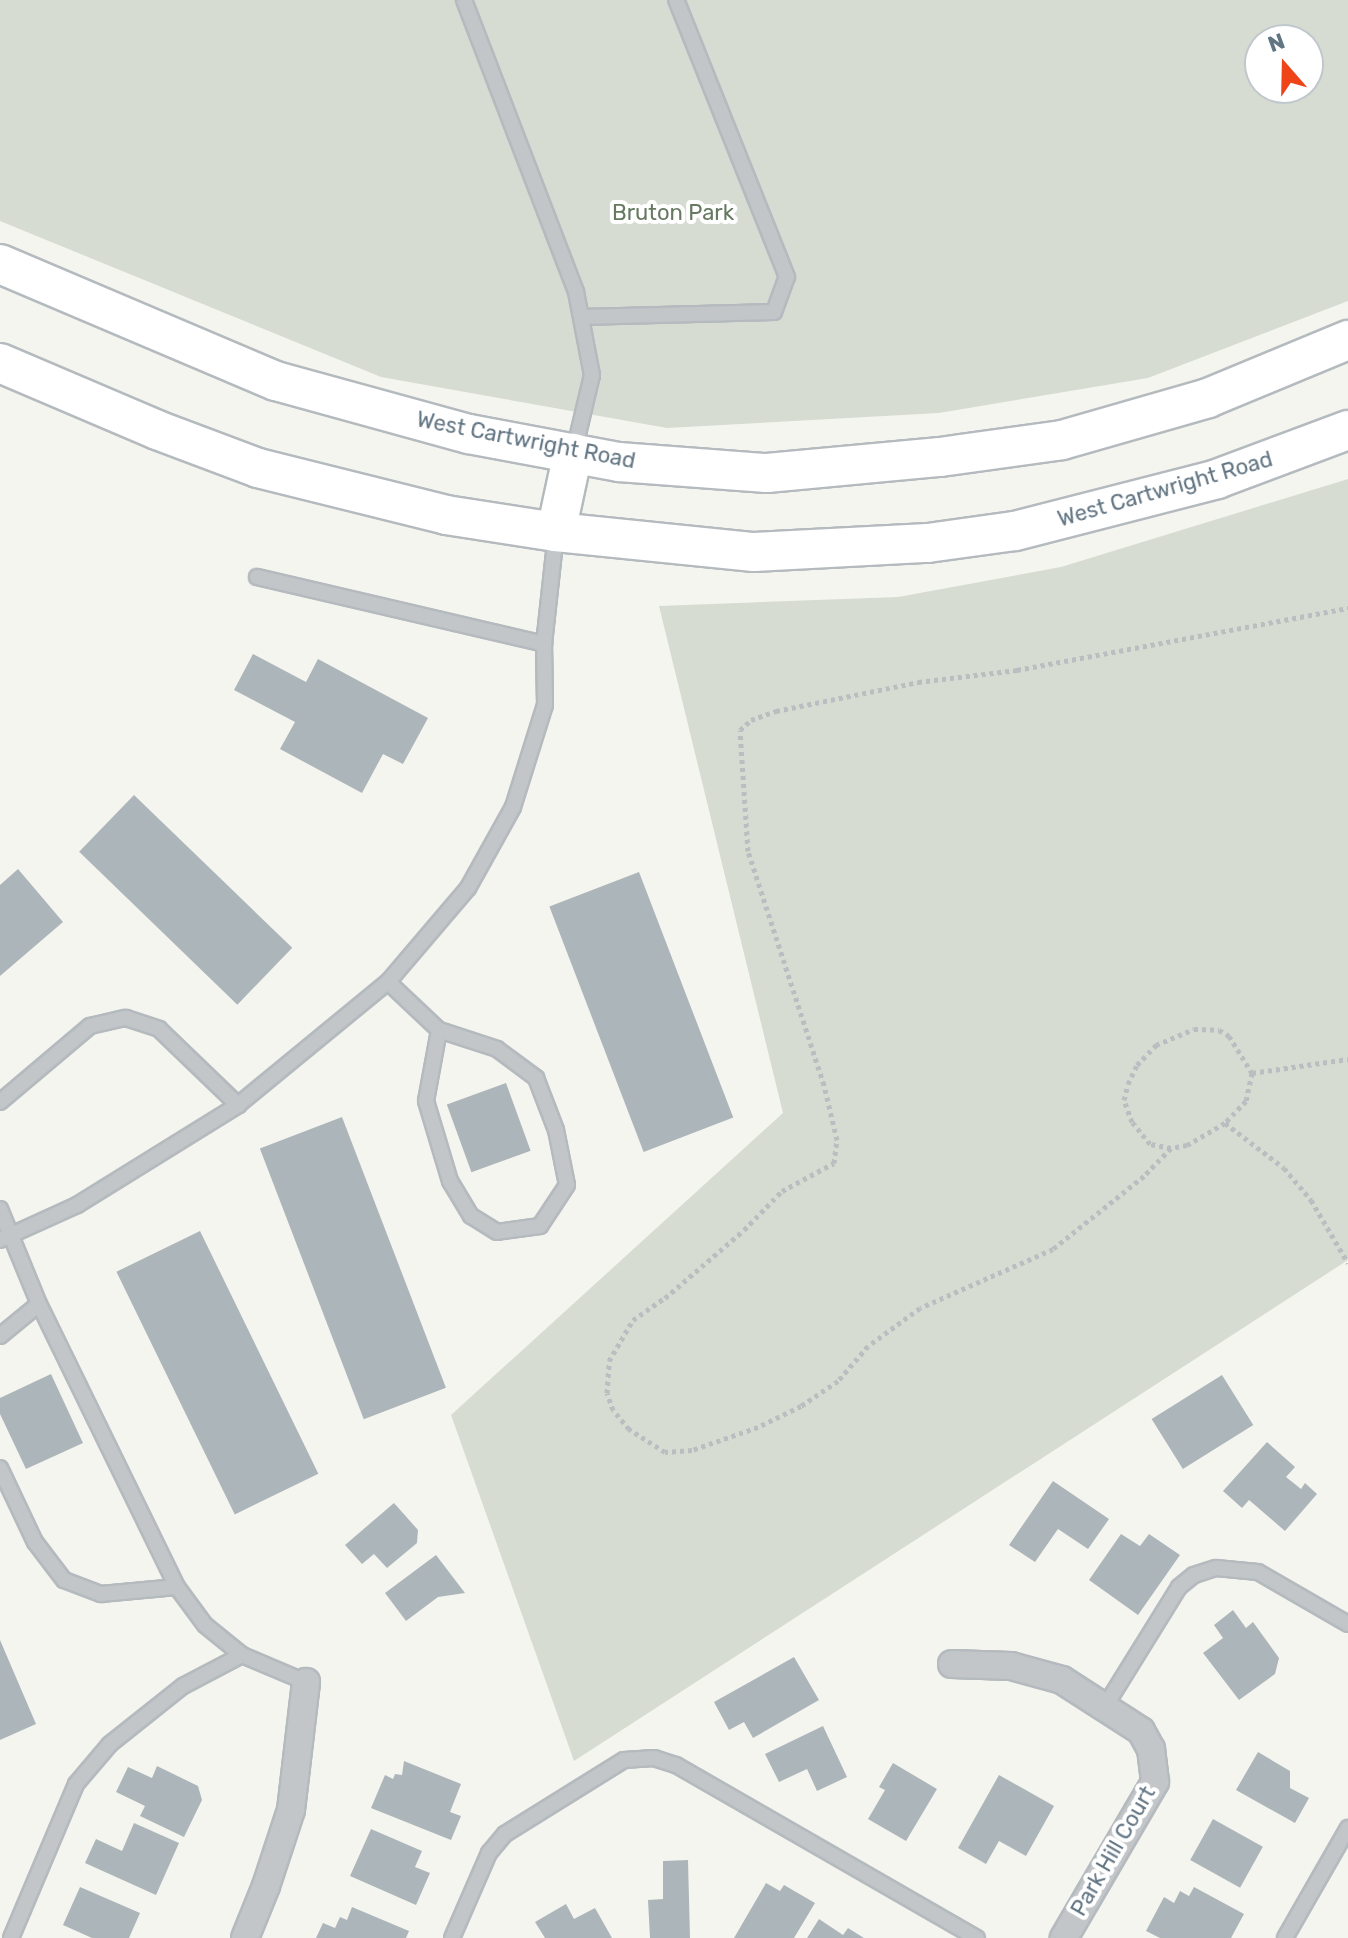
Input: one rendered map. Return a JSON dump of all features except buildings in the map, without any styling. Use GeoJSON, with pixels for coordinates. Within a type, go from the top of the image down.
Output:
{"type":"FeatureCollection","features":[{"type":"Feature","properties":{"kind":"main road","name":"West Cartwright Road"},"geometry":{"type":"LineString","coordinates":[[0,264],[276,381],[469,434],[619,462],[767,473],[940,457],[1062,440],[1208,398],[1348,340]]}},
{"type":"Feature","properties":{"kind":"main road","name":"West Cartwright Road"},"geometry":{"type":"LineString","coordinates":[[0,363],[157,430],[258,468],[446,515],[556,532],[754,552],[928,543],[1015,531],[1217,479],[1348,430]]}},
{"type":"Feature","properties":{"kind":"main road"},"geometry":{"type":"LineString","coordinates":[[556,532],[573,453]]}},
{"type":"Feature","properties":{"kind":"street","name":"Park Hill Court"},"geometry":{"type":"LineString","coordinates":[[952,1664],[1011,1666],[1062,1680],[1141,1731],[1151,1749],[1155,1782],[1064,1938]]}},
{"type":"Feature","properties":{"kind":"street"},"geometry":{"type":"LineString","coordinates":[[245,1938],[291,1810],[306,1682]]}},
{"type":"Feature","properties":{"kind":"lane"},"geometry":{"type":"LineString","coordinates":[[464,0],[576,292],[592,375],[573,453]]}},
{"type":"Feature","properties":{"kind":"lane"},"geometry":{"type":"LineString","coordinates":[[581,317],[774,312],[787,277],[676,0]]}},
{"type":"Feature","properties":{"kind":"lane"},"geometry":{"type":"LineString","coordinates":[[6,1237],[77,1205],[238,1105],[388,982],[468,888],[513,807],[545,705],[544,644],[556,532]]}},
{"type":"Feature","properties":{"kind":"lane"},"geometry":{"type":"LineString","coordinates":[[257,577],[544,644]]}},
{"type":"Feature","properties":{"kind":"lane"},"geometry":{"type":"LineString","coordinates":[[388,982],[439,1030],[497,1049],[536,1078],[556,1130],[567,1185],[540,1226],[497,1232],[471,1216],[450,1181],[426,1101],[439,1030]]}},
{"type":"Feature","properties":{"kind":"lane"},"geometry":{"type":"LineString","coordinates":[[0,1102],[90,1026],[126,1018],[159,1029],[238,1105]]}},
{"type":"Feature","properties":{"kind":"lane"},"geometry":{"type":"LineString","coordinates":[[0,1209],[6,1237],[177,1587],[205,1625],[242,1655],[306,1682]]}},
{"type":"Feature","properties":{"kind":"lane"},"geometry":{"type":"LineString","coordinates":[[0,1336],[39,1304]]}},
{"type":"Feature","properties":{"kind":"lane"},"geometry":{"type":"LineString","coordinates":[[0,1468],[35,1542],[64,1580],[101,1594],[177,1587]]}},
{"type":"Feature","properties":{"kind":"lane"},"geometry":{"type":"LineString","coordinates":[[1104,1708],[1179,1587],[1194,1575],[1216,1568],[1258,1572],[1348,1624]]}},
{"type":"Feature","properties":{"kind":"lane"},"geometry":{"type":"LineString","coordinates":[[11,1938],[76,1784],[110,1744],[183,1686],[242,1655]]}},
{"type":"Feature","properties":{"kind":"lane"},"geometry":{"type":"LineString","coordinates":[[452,1938],[489,1853],[505,1834],[624,1760],[654,1758],[676,1765],[977,1938]]}},
{"type":"Feature","properties":{"kind":"lane"},"geometry":{"type":"LineString","coordinates":[[1285,1938],[1348,1828]]}},
{"type":"Feature","properties":{"kind":"path"},"geometry":{"type":"LineString","coordinates":[[1171,1148],[1144,1176],[1053,1249],[920,1308],[868,1346],[838,1381],[801,1406],[758,1427],[692,1450],[665,1452],[629,1429],[613,1410],[607,1393],[609,1361],[633,1320],[665,1298],[744,1230],[782,1191],[834,1163],[837,1140],[824,1085],[748,851],[740,730],[751,720],[776,711],[889,688],[1017,670],[1348,608]]}},
{"type":"Feature","properties":{"kind":"path"},"geometry":{"type":"LineString","coordinates":[[1194,1029],[1219,1030],[1229,1036],[1252,1073],[1246,1101],[1225,1123],[1187,1145],[1171,1148],[1150,1144],[1132,1122],[1124,1100],[1137,1065],[1156,1045],[1194,1029]]}},
{"type":"Feature","properties":{"kind":"path"},"geometry":{"type":"LineString","coordinates":[[1252,1073],[1348,1059]]}},
{"type":"Feature","properties":{"kind":"path"},"geometry":{"type":"LineString","coordinates":[[1225,1123],[1284,1168],[1311,1200],[1348,1263]]}},
{"type":"Feature","properties":{"kind":"green space","name":"Bruton Park"},"geometry":{"type":"Polygon","coordinates":[[[0,0],[1348,0],[1348,301],[1148,378],[939,413],[667,428],[381,377],[0,221],[0,0]]]}},
{"type":"Feature","properties":{"kind":"green space"},"geometry":{"type":"Polygon","coordinates":[[[1348,479],[1348,1260],[574,1761],[451,1415],[783,1113],[659,606],[898,597],[1061,567],[1348,479]]]}}]}
